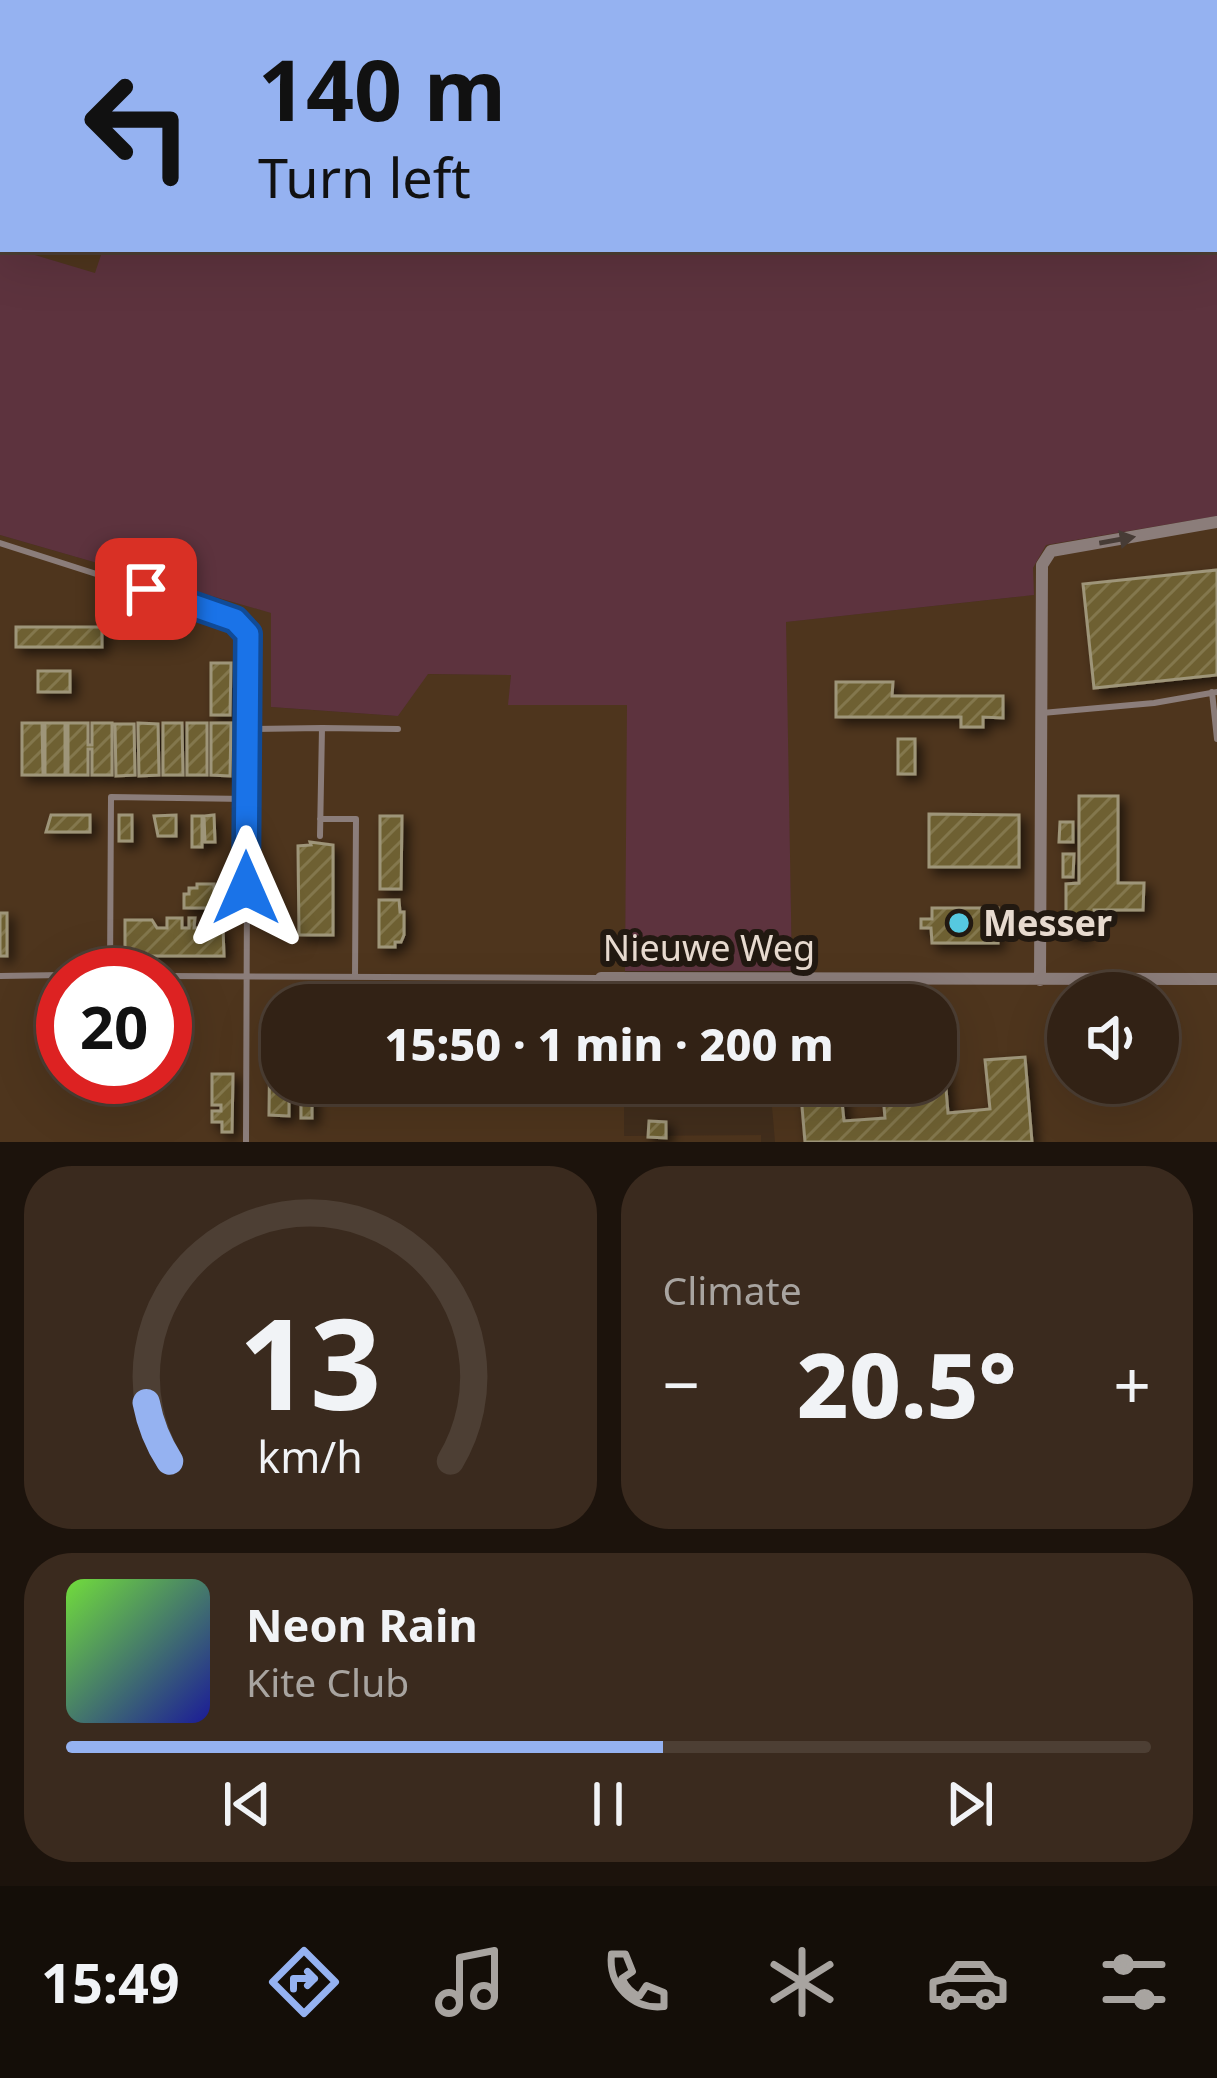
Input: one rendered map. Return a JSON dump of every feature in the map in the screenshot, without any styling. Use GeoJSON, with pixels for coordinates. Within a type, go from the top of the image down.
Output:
{"type":"FeatureCollection","features":[{"type":"Feature","properties":{"kind":"street"},"geometry":{"type":"LineString","coordinates":[[1040,980],[1042,565],[1051,551],[1217,522]]}},
{"type":"Feature","properties":{"kind":"street","name":"Nieuwe Weg"},"geometry":{"type":"LineString","coordinates":[[602,978],[1217,979]]}},
{"type":"Feature","properties":{"kind":"lane"},"geometry":{"type":"LineString","coordinates":[[0,543],[235,620],[248,634],[246,1142]]}},
{"type":"Feature","properties":{"kind":"lane"},"geometry":{"type":"LineString","coordinates":[[1042,713],[1215,692],[1217,739]]}},
{"type":"Feature","properties":{"kind":"lane"},"geometry":{"type":"LineString","coordinates":[[246,728],[398,729]]}},
{"type":"Feature","properties":{"kind":"lane"},"geometry":{"type":"LineString","coordinates":[[320,836],[322,728]]}},
{"type":"Feature","properties":{"kind":"lane"},"geometry":{"type":"LineString","coordinates":[[110,948],[111,797],[246,799]]}},
{"type":"Feature","properties":{"kind":"lane"},"geometry":{"type":"LineString","coordinates":[[320,819],[356,819],[355,978]]}},
{"type":"Feature","properties":{"kind":"lane"},"geometry":{"type":"LineString","coordinates":[[0,976],[36,975]]}},
{"type":"Feature","properties":{"kind":"lane","name":"Nieuwe Weg"},"geometry":{"type":"LineString","coordinates":[[192,976],[602,978]]}},
{"type":"Feature","properties":{"kind":"lane"},"geometry":{"type":"LineString","coordinates":[[597,984],[602,978]]}},
{"type":"Feature","properties":{"kind":"lane"},"geometry":{"type":"LineString","coordinates":[[602,978],[602,984]]}},
{"type":"Feature","properties":{"kind":"shaded area"},"geometry":{"type":"Polygon","coordinates":[[[0,252],[25,252],[95,273],[102,252],[1217,252],[1217,516],[1046,545],[1033,568],[1034,595],[786,622],[792,971],[625,971],[627,705],[508,705],[511,675],[428,674],[398,716],[271,707],[271,613],[0,535],[0,252]]]}},
{"type":"Feature","properties":{"kind":"shaded area"},"geometry":{"type":"Polygon","coordinates":[[[25,252],[102,252],[96,274],[25,252]]]}},
{"type":"Feature","properties":{"kind":"shaded area"},"geometry":{"type":"Polygon","coordinates":[[[1217,516],[1217,1142],[775,1142],[772,1104],[957,1104],[957,984],[781,984],[792,971],[785,622],[1033,595],[1033,568],[1045,545],[1217,516]]]}},
{"type":"Feature","properties":{"kind":"shaded area"},"geometry":{"type":"Polygon","coordinates":[[[0,535],[272,613],[271,707],[398,716],[427,674],[511,675],[509,705],[628,705],[625,984],[261,984],[261,1104],[624,1104],[624,1136],[761,1135],[761,1142],[0,1142],[0,535]]]}},
{"type":"Feature","properties":{"kind":"building"},"geometry":{"type":"Polygon","coordinates":[[[1217,570],[1217,675],[1094,688],[1083,584],[1217,570]]]}},
{"type":"Feature","properties":{"kind":"building"},"geometry":{"type":"Polygon","coordinates":[[[16,627],[102,627],[102,647],[16,647],[16,627]]]}},
{"type":"Feature","properties":{"kind":"building"},"geometry":{"type":"Polygon","coordinates":[[[211,663],[231,663],[230,715],[211,715],[211,663]]]}},
{"type":"Feature","properties":{"kind":"building"},"geometry":{"type":"Polygon","coordinates":[[[38,671],[70,671],[70,692],[38,692],[38,671]]]}},
{"type":"Feature","properties":{"kind":"building"},"geometry":{"type":"Polygon","coordinates":[[[836,682],[893,682],[892,696],[1003,696],[1003,718],[983,717],[983,727],[961,727],[961,717],[836,717],[836,682]]]}},
{"type":"Feature","properties":{"kind":"building"},"geometry":{"type":"Polygon","coordinates":[[[22,723],[42,723],[43,775],[22,775],[22,723]]]}},
{"type":"Feature","properties":{"kind":"building"},"geometry":{"type":"Polygon","coordinates":[[[45,723],[65,723],[65,775],[45,775],[45,723]]]}},
{"type":"Feature","properties":{"kind":"building"},"geometry":{"type":"Polygon","coordinates":[[[68,723],[88,723],[88,745],[92,745],[92,723],[112,723],[112,775],[92,775],[92,749],[88,749],[88,775],[68,775],[68,723]]]}},
{"type":"Feature","properties":{"kind":"building"},"geometry":{"type":"Polygon","coordinates":[[[138,723],[158,724],[159,775],[139,776],[138,723]]]}},
{"type":"Feature","properties":{"kind":"building"},"geometry":{"type":"Polygon","coordinates":[[[163,723],[182,723],[183,775],[163,775],[163,723]]]}},
{"type":"Feature","properties":{"kind":"building"},"geometry":{"type":"Polygon","coordinates":[[[187,723],[207,723],[207,775],[187,775],[187,723]]]}},
{"type":"Feature","properties":{"kind":"building"},"geometry":{"type":"Polygon","coordinates":[[[211,723],[231,723],[230,776],[211,775],[211,723]]]}},
{"type":"Feature","properties":{"kind":"building"},"geometry":{"type":"Polygon","coordinates":[[[115,724],[134,724],[135,775],[116,776],[115,724]]]}},
{"type":"Feature","properties":{"kind":"building"},"geometry":{"type":"Polygon","coordinates":[[[898,739],[915,739],[915,774],[898,774],[898,739]]]}},
{"type":"Feature","properties":{"kind":"building"},"geometry":{"type":"Polygon","coordinates":[[[1079,796],[1118,796],[1118,883],[1144,883],[1143,910],[1094,910],[1087,918],[1087,936],[1066,935],[1066,884],[1079,883],[1079,796]]]}},
{"type":"Feature","properties":{"kind":"building"},"geometry":{"type":"Polygon","coordinates":[[[929,814],[1019,815],[1019,867],[929,867],[929,814]]]}},
{"type":"Feature","properties":{"kind":"building"},"geometry":{"type":"Polygon","coordinates":[[[51,815],[90,815],[90,832],[46,832],[51,815]]]}},
{"type":"Feature","properties":{"kind":"building"},"geometry":{"type":"Polygon","coordinates":[[[119,815],[132,815],[132,841],[119,841],[119,815]]]}},
{"type":"Feature","properties":{"kind":"building"},"geometry":{"type":"Polygon","coordinates":[[[176,815],[176,836],[158,836],[154,816],[176,815]]]}},
{"type":"Feature","properties":{"kind":"building"},"geometry":{"type":"Polygon","coordinates":[[[214,815],[215,842],[205,842],[204,816],[214,815]]]}},
{"type":"Feature","properties":{"kind":"building"},"geometry":{"type":"Polygon","coordinates":[[[192,816],[202,816],[202,847],[192,847],[192,816]]]}},
{"type":"Feature","properties":{"kind":"building"},"geometry":{"type":"Polygon","coordinates":[[[380,816],[402,816],[401,889],[380,889],[380,816]]]}},
{"type":"Feature","properties":{"kind":"building"},"geometry":{"type":"Polygon","coordinates":[[[1060,822],[1073,822],[1073,842],[1059,842],[1060,822]]]}},
{"type":"Feature","properties":{"kind":"building"},"geometry":{"type":"Polygon","coordinates":[[[310,842],[333,845],[333,935],[299,935],[298,846],[310,842]]]}},
{"type":"Feature","properties":{"kind":"building"},"geometry":{"type":"Polygon","coordinates":[[[1063,854],[1074,854],[1073,877],[1063,877],[1063,854]]]}},
{"type":"Feature","properties":{"kind":"building"},"geometry":{"type":"Polygon","coordinates":[[[197,884],[214,884],[219,898],[216,908],[184,908],[184,894],[197,884]]]}},
{"type":"Feature","properties":{"kind":"building"},"geometry":{"type":"Polygon","coordinates":[[[379,900],[399,900],[400,912],[404,912],[404,935],[395,947],[379,947],[379,900]]]}},
{"type":"Feature","properties":{"kind":"building","name":"Messer"},"geometry":{"type":"Polygon","coordinates":[[[932,908],[998,908],[998,943],[932,943],[931,928],[921,928],[921,919],[932,919],[932,908]]]}},
{"type":"Feature","properties":{"kind":"building"},"geometry":{"type":"Polygon","coordinates":[[[0,913],[7,913],[7,956],[0,956],[0,913]]]}},
{"type":"Feature","properties":{"kind":"building"},"geometry":{"type":"Polygon","coordinates":[[[167,918],[182,918],[182,928],[189,928],[189,918],[195,918],[194,928],[223,928],[224,956],[192,956],[192,948],[125,948],[125,920],[152,920],[157,928],[167,928],[167,918]]]}},
{"type":"Feature","properties":{"kind":"building"},"geometry":{"type":"Polygon","coordinates":[[[1025,1057],[1032,1142],[805,1142],[802,1104],[842,1104],[844,1121],[885,1118],[884,1104],[947,1104],[948,1113],[990,1109],[985,1060],[1025,1057]]]}},
{"type":"Feature","properties":{"kind":"building"},"geometry":{"type":"Polygon","coordinates":[[[212,1074],[233,1074],[232,1132],[222,1132],[222,1122],[212,1122],[212,1111],[221,1111],[221,1105],[212,1105],[212,1074]]]}},
{"type":"Feature","properties":{"kind":"building"},"geometry":{"type":"Polygon","coordinates":[[[269,1104],[289,1104],[289,1116],[269,1115],[269,1104]]]}},
{"type":"Feature","properties":{"kind":"building"},"geometry":{"type":"Polygon","coordinates":[[[301,1104],[312,1104],[312,1118],[301,1118],[301,1104]]]}},
{"type":"Feature","properties":{"kind":"building"},"geometry":{"type":"Polygon","coordinates":[[[649,1121],[666,1122],[666,1138],[648,1137],[649,1121]]]}},
{"type":"Feature","properties":{"kind":"place","name":"Messer"},"geometry":{"type":"Point","coordinates":[959,923]}},
{"type":"Feature","properties":{"kind":"route"},"geometry":{"type":"LineString","coordinates":[[146,589],[235,620],[248,634],[246,888]]}}]}
